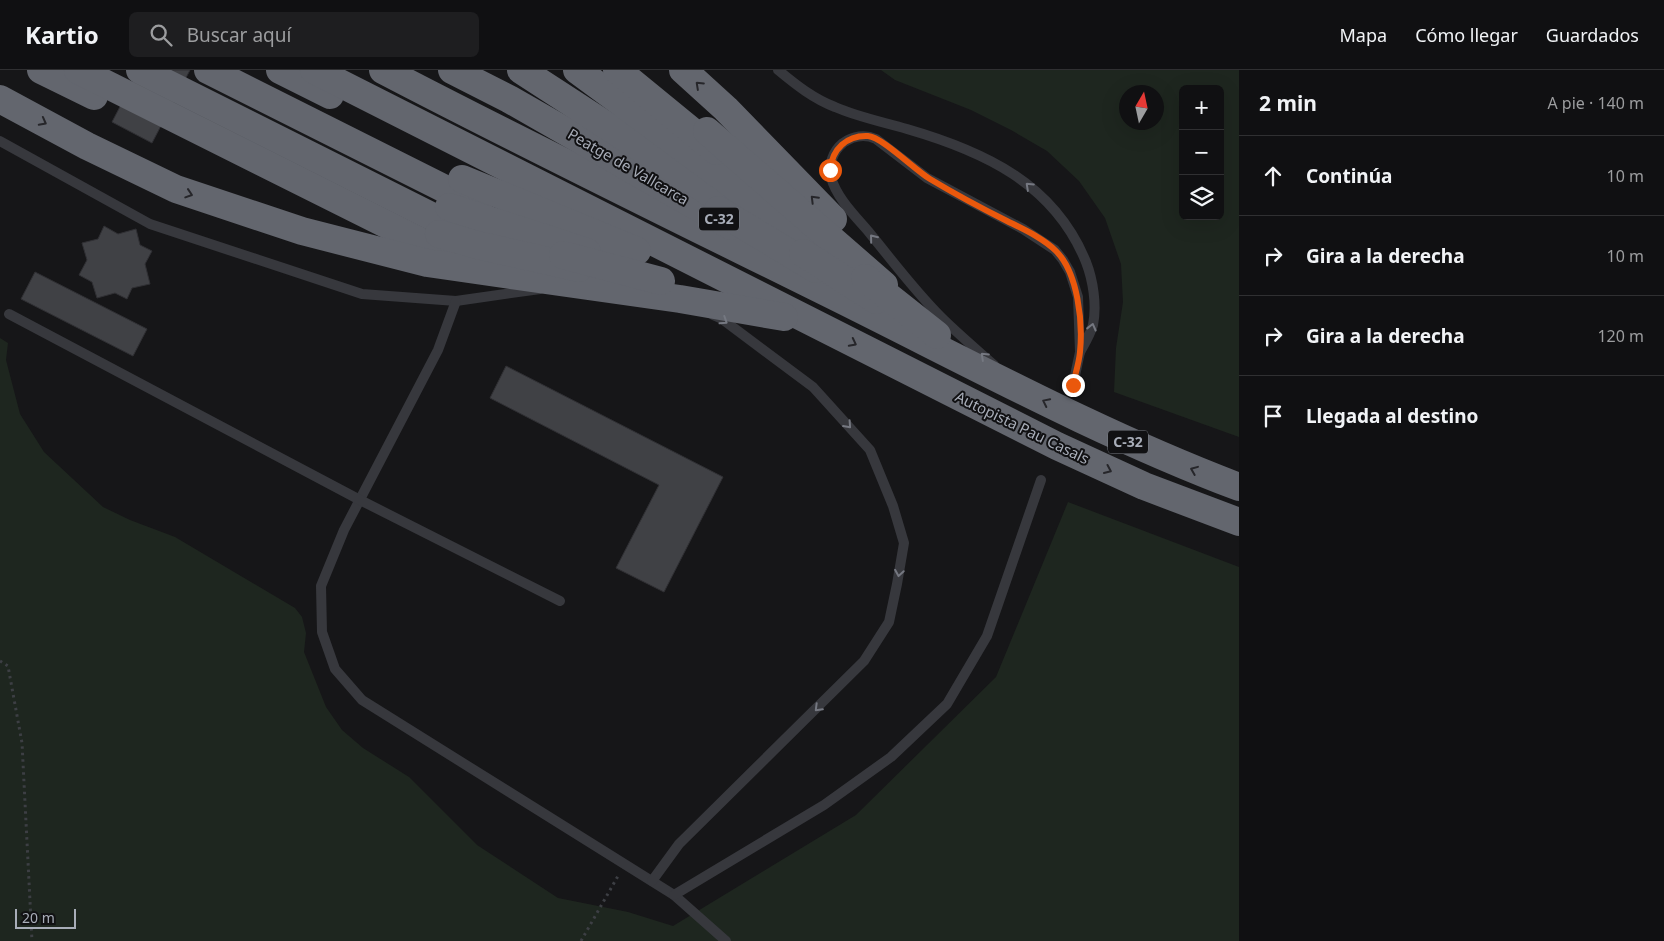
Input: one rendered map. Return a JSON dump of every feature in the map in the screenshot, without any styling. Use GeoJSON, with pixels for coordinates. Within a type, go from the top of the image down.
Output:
{"type":"FeatureCollection","features":[{"type":"Feature","properties":{"kind":"highway"},"geometry":{"type":"LineString","coordinates":[[41,70],[427,263]]}},
{"type":"Feature","properties":{"kind":"highway"},"geometry":{"type":"LineString","coordinates":[[78,70],[434,248],[810,321]]}},
{"type":"Feature","properties":{"kind":"highway"},"geometry":{"type":"LineString","coordinates":[[107,70],[441,235],[477,245],[810,321]]}},
{"type":"Feature","properties":{"kind":"highway"},"geometry":{"type":"LineString","coordinates":[[140,70],[447,224],[810,321]]}},
{"type":"Feature","properties":{"kind":"highway"},"geometry":{"type":"LineString","coordinates":[[173,70],[454,210],[810,321]]}},
{"type":"Feature","properties":{"kind":"highway"},"geometry":{"type":"LineString","coordinates":[[208,70],[461,197],[810,321]]}},
{"type":"Feature","properties":{"kind":"highway"},"geometry":{"type":"LineString","coordinates":[[243,70],[468,182],[810,321]]}},
{"type":"Feature","properties":{"kind":"highway","name":"C-32"},"geometry":{"type":"LineString","coordinates":[[280,70],[451,154],[810,321]]}},
{"type":"Feature","properties":{"kind":"highway"},"geometry":{"type":"LineString","coordinates":[[314,70],[810,321]]}},
{"type":"Feature","properties":{"kind":"highway"},"geometry":{"type":"LineString","coordinates":[[349,70],[417,107],[559,176],[810,321]]}},
{"type":"Feature","properties":{"kind":"highway"},"geometry":{"type":"LineString","coordinates":[[383,70],[526,144],[984,371]]}},
{"type":"Feature","properties":{"kind":"highway"},"geometry":{"type":"LineString","coordinates":[[415,70],[582,154],[984,371]]}},
{"type":"Feature","properties":{"kind":"highway","name":"Peatge de Vallcarca"},"geometry":{"type":"LineString","coordinates":[[452,70],[538,116],[984,371]]}},
{"type":"Feature","properties":{"kind":"highway"},"geometry":{"type":"LineString","coordinates":[[481,70],[514,86],[546,105],[984,371]]}},
{"type":"Feature","properties":{"kind":"highway"},"geometry":{"type":"LineString","coordinates":[[521,70],[984,371]]}},
{"type":"Feature","properties":{"kind":"highway"},"geometry":{"type":"LineString","coordinates":[[550,70],[984,371]]}},
{"type":"Feature","properties":{"kind":"highway"},"geometry":{"type":"LineString","coordinates":[[577,70],[984,371]]}},
{"type":"Feature","properties":{"kind":"highway"},"geometry":{"type":"LineString","coordinates":[[599,70],[984,371]]}},
{"type":"Feature","properties":{"kind":"highway"},"geometry":{"type":"LineString","coordinates":[[617,70],[984,371]]}},
{"type":"Feature","properties":{"kind":"highway"},"geometry":{"type":"LineString","coordinates":[[638,70],[984,371]]}},
{"type":"Feature","properties":{"kind":"highway"},"geometry":{"type":"LineString","coordinates":[[683,70],[726,109],[984,371]]}},
{"type":"Feature","properties":{"kind":"highway"},"geometry":{"type":"LineString","coordinates":[[0,99],[87,146],[176,190],[302,231],[427,263],[680,299],[810,321]]}},
{"type":"Feature","properties":{"kind":"highway","name":"Autopista Pau Casals"},"geometry":{"type":"LineString","coordinates":[[810,321],[1104,468],[1239,522]]}},
{"type":"Feature","properties":{"kind":"highway","name":"C-32"},"geometry":{"type":"LineString","coordinates":[[984,371],[1112,435],[1239,487]]}},
{"type":"Feature","properties":{"kind":"lane"},"geometry":{"type":"LineString","coordinates":[[778,70],[812,96],[835,108],[934,138],[996,162],[1025,182],[1053,208],[1080,248],[1090,276],[1094,315],[1089,336],[1080,352]]}},
{"type":"Feature","properties":{"kind":"lane"},"geometry":{"type":"LineString","coordinates":[[1020,390],[939,315],[842,199],[831,178],[830,170],[833,156],[841,144],[852,138],[870,136],[927,178],[1023,229],[1055,250],[1070,272],[1078,297],[1080,352],[1073,385]]}},
{"type":"Feature","properties":{"kind":"lane"},"geometry":{"type":"LineString","coordinates":[[0,141],[150,224],[362,294],[456,300],[578,284]]}},
{"type":"Feature","properties":{"kind":"lane"},"geometry":{"type":"LineString","coordinates":[[652,881],[679,844],[864,661],[889,622],[904,543],[893,506],[870,450],[813,387],[722,319],[680,299]]}},
{"type":"Feature","properties":{"kind":"lane"},"geometry":{"type":"LineString","coordinates":[[456,300],[438,350],[344,530],[320,586],[322,632],[335,669],[362,700],[674,895],[726,941]]}},
{"type":"Feature","properties":{"kind":"lane"},"geometry":{"type":"LineString","coordinates":[[9,314],[360,500],[560,601]]}},
{"type":"Feature","properties":{"kind":"lane"},"geometry":{"type":"LineString","coordinates":[[674,895],[824,806],[891,757],[946,704],[987,636],[1041,480]]}},
{"type":"Feature","properties":{"kind":"path"},"geometry":{"type":"LineString","coordinates":[[0,661],[8,666],[22,743],[32,941]]}},
{"type":"Feature","properties":{"kind":"path"},"geometry":{"type":"LineString","coordinates":[[581,941],[624,864]]}},
{"type":"Feature","properties":{"kind":"shaded area"},"geometry":{"type":"Polygon","coordinates":[[[881,70],[1239,70],[1239,437],[1114,392],[1116,348],[1123,302],[1121,264],[1105,218],[1079,181],[1047,151],[971,110],[895,80],[881,70]]]}},
{"type":"Feature","properties":{"kind":"shaded area"},"geometry":{"type":"Polygon","coordinates":[[[0,338],[8,343],[6,360],[20,414],[44,452],[103,507],[130,520],[175,537],[295,608],[302,617],[306,633],[304,652],[326,707],[342,730],[363,748],[409,777],[477,845],[558,898],[628,912],[673,926],[856,815],[996,677],[1068,502],[1239,567],[1239,941],[0,941],[0,338]]]}},
{"type":"Feature","properties":{"kind":"building"},"geometry":{"type":"Polygon","coordinates":[[[139,70],[190,70],[152,143],[112,122],[139,70]]]}},
{"type":"Feature","properties":{"kind":"building"},"geometry":{"type":"Polygon","coordinates":[[[104,226],[118,234],[136,229],[140,245],[152,251],[145,264],[150,284],[132,288],[127,299],[115,293],[97,298],[92,282],[79,275],[87,260],[82,243],[98,239],[104,226]]]}},
{"type":"Feature","properties":{"kind":"building"},"geometry":{"type":"Polygon","coordinates":[[[35,272],[147,329],[133,356],[21,299],[35,272]]]}},
{"type":"Feature","properties":{"kind":"building"},"geometry":{"type":"Polygon","coordinates":[[[506,366],[723,477],[664,592],[616,568],[659,485],[490,398],[506,366]]]}},
{"type":"Feature","properties":{"kind":"route"},"geometry":{"type":"LineString","coordinates":[[830,170],[833,156],[841,144],[852,138],[870,136],[882,142],[927,178],[1023,229],[1055,250],[1070,272],[1078,297],[1080,352],[1073,385]]}}]}
